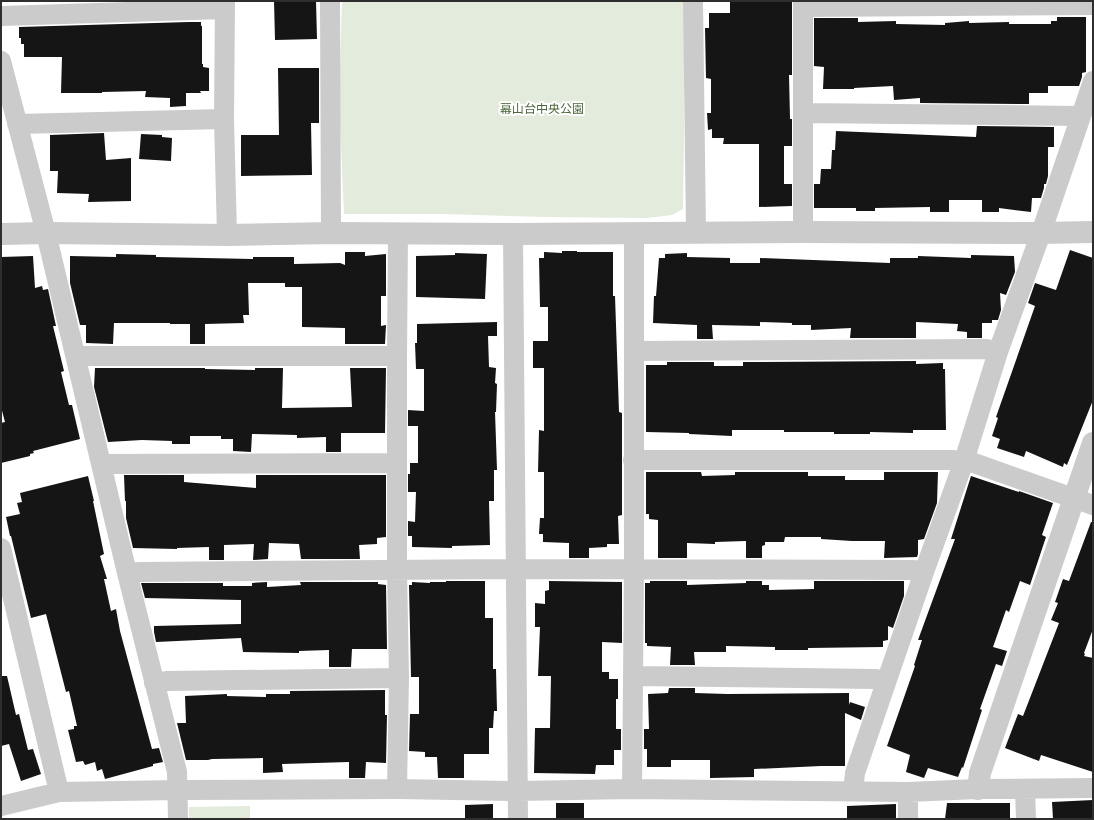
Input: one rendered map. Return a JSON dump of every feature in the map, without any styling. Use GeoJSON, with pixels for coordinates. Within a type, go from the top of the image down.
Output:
{"type":"FeatureCollection","features":[{"type":"Feature","properties":{"kind":"street"},"geometry":{"type":"LineString","coordinates":[[330,1],[331,233]]}},
{"type":"Feature","properties":{"kind":"street"},"geometry":{"type":"LineString","coordinates":[[694,1],[696,233]]}},
{"type":"Feature","properties":{"kind":"street"},"geometry":{"type":"LineString","coordinates":[[803,232],[803,4],[1093,6]]}},
{"type":"Feature","properties":{"kind":"street"},"geometry":{"type":"LineString","coordinates":[[1,16],[225,5],[224,119],[227,235]]}},
{"type":"Feature","properties":{"kind":"street"},"geometry":{"type":"LineString","coordinates":[[1,61],[46,233],[176,772],[178,790],[178,819]]}},
{"type":"Feature","properties":{"kind":"street"},"geometry":{"type":"LineString","coordinates":[[853,791],[855,773],[886,681],[964,462],[998,352],[1041,233],[1093,81]]}},
{"type":"Feature","properties":{"kind":"street"},"geometry":{"type":"LineString","coordinates":[[803,113],[1081,116]]}},
{"type":"Feature","properties":{"kind":"street"},"geometry":{"type":"LineString","coordinates":[[17,124],[224,119]]}},
{"type":"Feature","properties":{"kind":"street"},"geometry":{"type":"LineString","coordinates":[[1,234],[227,235],[331,233],[513,234],[1093,232]]}},
{"type":"Feature","properties":{"kind":"street"},"geometry":{"type":"LineString","coordinates":[[397,789],[399,678],[397,569],[398,233]]}},
{"type":"Feature","properties":{"kind":"street"},"geometry":{"type":"LineString","coordinates":[[632,789],[634,569],[634,233]]}},
{"type":"Feature","properties":{"kind":"street"},"geometry":{"type":"LineString","coordinates":[[513,234],[518,819]]}},
{"type":"Feature","properties":{"kind":"street"},"geometry":{"type":"LineString","coordinates":[[634,351],[986,349],[998,352]]}},
{"type":"Feature","properties":{"kind":"street"},"geometry":{"type":"LineString","coordinates":[[76,356],[397,356]]}},
{"type":"Feature","properties":{"kind":"street"},"geometry":{"type":"LineString","coordinates":[[978,789],[980,773],[1083,502],[1093,443]]}},
{"type":"Feature","properties":{"kind":"street"},"geometry":{"type":"LineString","coordinates":[[633,460],[952,460],[974,464],[1083,502]]}},
{"type":"Feature","properties":{"kind":"street"},"geometry":{"type":"LineString","coordinates":[[101,464],[397,463]]}},
{"type":"Feature","properties":{"kind":"street"},"geometry":{"type":"LineString","coordinates":[[1,548],[59,792]]}},
{"type":"Feature","properties":{"kind":"street"},"geometry":{"type":"LineString","coordinates":[[127,573],[397,569],[914,570],[924,572]]}},
{"type":"Feature","properties":{"kind":"street"},"geometry":{"type":"LineString","coordinates":[[633,676],[876,679],[886,681]]}},
{"type":"Feature","properties":{"kind":"street"},"geometry":{"type":"LineString","coordinates":[[154,683],[168,681],[399,678]]}},
{"type":"Feature","properties":{"kind":"street"},"geometry":{"type":"LineString","coordinates":[[1,806],[59,792],[178,790],[397,789],[517,791],[632,789],[908,792],[978,789],[1093,788]]}},
{"type":"Feature","properties":{"kind":"street"},"geometry":{"type":"LineString","coordinates":[[1025,789],[1026,819]]}},
{"type":"Feature","properties":{"kind":"street"},"geometry":{"type":"LineString","coordinates":[[908,792],[908,819]]}},
{"type":"Feature","properties":{"kind":"green space","name":"幕山台中央公園"},"geometry":{"type":"Polygon","coordinates":[[[342,1],[684,1],[683,209],[672,215],[647,218],[443,214],[344,214],[339,99],[342,1]]]}},
{"type":"Feature","properties":{"kind":"green space"},"geometry":{"type":"Polygon","coordinates":[[[250,806],[250,819],[189,819],[189,807],[250,806]]]}},
{"type":"Feature","properties":{"kind":"building"},"geometry":{"type":"Polygon","coordinates":[[[274,1],[316,1],[317,39],[275,40],[274,1]]]}},
{"type":"Feature","properties":{"kind":"building"},"geometry":{"type":"Polygon","coordinates":[[[730,1],[792,1],[792,75],[789,75],[792,146],[784,146],[784,184],[792,184],[792,206],[759,207],[759,144],[723,144],[724,138],[712,138],[712,129],[708,130],[707,113],[711,113],[711,79],[706,78],[705,28],[709,28],[709,13],[730,13],[730,1]]]}},
{"type":"Feature","properties":{"kind":"building"},"geometry":{"type":"Polygon","coordinates":[[[1057,17],[1086,17],[1086,72],[1082,73],[1079,86],[1048,86],[1048,93],[1029,93],[1029,104],[920,103],[920,98],[894,100],[893,86],[854,89],[823,89],[824,67],[814,66],[814,18],[858,18],[858,22],[896,21],[896,24],[945,25],[945,23],[969,21],[969,23],[1009,22],[1009,24],[1051,24],[1051,21],[1057,21],[1057,17]]]}},
{"type":"Feature","properties":{"kind":"building"},"geometry":{"type":"Polygon","coordinates":[[[201,22],[202,64],[203,67],[209,68],[209,91],[200,91],[201,93],[186,93],[186,106],[170,107],[170,98],[145,97],[146,91],[61,93],[62,57],[24,57],[24,44],[21,44],[21,38],[19,38],[19,27],[201,22]]]}},
{"type":"Feature","properties":{"kind":"building"},"geometry":{"type":"Polygon","coordinates":[[[278,68],[319,68],[319,123],[311,123],[312,175],[241,176],[241,135],[279,135],[278,68]]]}},
{"type":"Feature","properties":{"kind":"building"},"geometry":{"type":"Polygon","coordinates":[[[977,126],[1054,127],[1054,147],[1048,147],[1048,176],[1046,184],[1044,184],[1041,198],[1032,198],[1031,212],[999,208],[999,212],[982,212],[982,200],[949,200],[949,212],[930,212],[930,207],[875,208],[875,211],[856,211],[856,208],[814,208],[814,184],[820,184],[821,169],[831,169],[832,150],[835,150],[836,131],[976,137],[977,126]]]}},
{"type":"Feature","properties":{"kind":"building"},"geometry":{"type":"Polygon","coordinates":[[[104,133],[106,160],[131,158],[131,201],[88,202],[89,194],[57,193],[58,171],[50,171],[50,135],[104,133]]]}},
{"type":"Feature","properties":{"kind":"building"},"geometry":{"type":"Polygon","coordinates":[[[141,134],[162,135],[162,137],[172,138],[171,161],[139,159],[141,134]]]}},
{"type":"Feature","properties":{"kind":"building"},"geometry":{"type":"Polygon","coordinates":[[[1070,250],[1093,258],[1093,400],[1067,465],[1064,463],[1063,467],[1026,451],[1024,457],[997,448],[1000,439],[992,436],[998,418],[996,417],[1035,306],[1028,303],[1035,283],[1056,290],[1070,250]]]}},
{"type":"Feature","properties":{"kind":"building"},"geometry":{"type":"Polygon","coordinates":[[[562,251],[613,252],[613,296],[615,296],[619,412],[622,413],[622,515],[618,516],[619,544],[607,544],[607,547],[589,548],[589,558],[569,558],[569,543],[543,542],[543,534],[539,534],[540,518],[544,518],[544,472],[538,472],[539,430],[544,431],[544,368],[533,368],[533,341],[548,341],[548,307],[540,307],[539,258],[544,258],[544,252],[562,253],[562,251]]]}},
{"type":"Feature","properties":{"kind":"building"},"geometry":{"type":"Polygon","coordinates":[[[345,252],[365,252],[365,256],[386,254],[386,296],[381,296],[381,326],[386,325],[385,344],[345,344],[345,328],[302,327],[302,287],[285,287],[285,283],[248,283],[249,315],[243,315],[244,323],[205,324],[205,344],[190,344],[190,324],[170,323],[114,323],[113,344],[86,343],[86,325],[80,325],[70,283],[70,256],[116,257],[116,254],[156,255],[156,257],[253,259],[253,257],[294,257],[294,264],[340,263],[345,265],[345,252]]]}},
{"type":"Feature","properties":{"kind":"building"},"geometry":{"type":"Polygon","coordinates":[[[455,253],[487,254],[485,299],[416,297],[416,256],[455,255],[455,253]]]}},
{"type":"Feature","properties":{"kind":"building"},"geometry":{"type":"Polygon","coordinates":[[[687,253],[687,257],[730,258],[730,263],[760,263],[760,258],[890,263],[890,258],[918,258],[918,256],[971,258],[971,255],[1014,256],[1015,272],[1006,295],[1000,293],[1001,310],[998,320],[992,320],[992,323],[982,323],[982,338],[967,338],[967,332],[957,331],[958,324],[916,322],[916,338],[850,338],[851,328],[811,330],[811,325],[760,322],[760,326],[712,325],[713,339],[697,339],[697,325],[653,323],[654,296],[656,296],[659,258],[665,258],[665,254],[687,253]]]}},
{"type":"Feature","properties":{"kind":"building"},"geometry":{"type":"Polygon","coordinates":[[[33,256],[35,288],[42,286],[43,290],[48,289],[56,326],[53,326],[64,371],[61,372],[69,405],[72,405],[80,439],[33,451],[34,453],[30,454],[30,456],[1,463],[1,423],[5,422],[1,407],[1,257],[33,256]]]}},
{"type":"Feature","properties":{"kind":"building"},"geometry":{"type":"Polygon","coordinates":[[[497,322],[497,336],[488,336],[489,367],[496,368],[495,383],[497,384],[495,412],[497,470],[494,470],[494,501],[489,501],[490,545],[452,546],[452,548],[412,547],[412,536],[408,536],[408,521],[415,522],[416,492],[408,492],[408,474],[410,474],[410,463],[418,463],[418,426],[408,426],[408,410],[424,411],[424,369],[416,369],[415,343],[417,343],[417,324],[497,322]]]}},
{"type":"Feature","properties":{"kind":"building"},"geometry":{"type":"Polygon","coordinates":[[[916,361],[916,364],[943,363],[943,369],[945,369],[946,430],[913,430],[913,433],[870,432],[870,434],[834,434],[834,432],[784,432],[784,430],[732,430],[732,436],[646,432],[646,365],[667,365],[667,362],[714,362],[714,366],[743,366],[743,362],[916,361]]]}},
{"type":"Feature","properties":{"kind":"building"},"geometry":{"type":"Polygon","coordinates":[[[95,368],[205,368],[255,370],[255,368],[283,368],[282,408],[352,407],[350,368],[386,368],[385,433],[341,433],[341,452],[326,452],[326,437],[297,438],[297,435],[252,434],[251,452],[233,451],[233,439],[221,439],[221,436],[190,436],[190,444],[172,444],[172,441],[142,440],[108,442],[94,387],[95,368]]]}},
{"type":"Feature","properties":{"kind":"building"},"geometry":{"type":"Polygon","coordinates":[[[646,472],[701,472],[702,476],[735,475],[735,472],[808,472],[808,476],[845,476],[845,480],[884,480],[884,472],[938,472],[937,503],[924,539],[918,540],[917,557],[884,558],[885,541],[852,541],[821,539],[821,537],[785,537],[784,542],[765,542],[765,545],[762,546],[762,558],[746,558],[746,541],[715,542],[715,544],[687,543],[687,558],[658,558],[658,520],[649,519],[649,514],[646,514],[646,472]]]}},
{"type":"Feature","properties":{"kind":"building"},"geometry":{"type":"Polygon","coordinates":[[[124,475],[184,475],[184,482],[256,488],[256,475],[386,475],[386,537],[377,538],[377,544],[359,545],[360,559],[301,559],[299,544],[269,543],[268,559],[253,560],[254,544],[224,545],[224,560],[209,560],[209,547],[177,549],[133,548],[126,518],[124,475]]]}},
{"type":"Feature","properties":{"kind":"building"},"geometry":{"type":"Polygon","coordinates":[[[88,476],[104,554],[100,556],[107,579],[104,579],[111,611],[116,609],[120,631],[152,749],[159,748],[163,762],[105,779],[102,769],[97,771],[95,762],[85,765],[83,761],[76,762],[68,730],[74,729],[74,726],[77,726],[69,691],[66,692],[46,614],[31,618],[6,517],[20,514],[17,503],[22,502],[20,493],[88,476]]]}},
{"type":"Feature","properties":{"kind":"building"},"geometry":{"type":"Polygon","coordinates":[[[971,476],[1053,503],[1042,535],[1046,537],[1030,585],[1020,581],[1009,612],[1006,610],[993,647],[1007,651],[1002,666],[996,664],[980,709],[982,710],[963,768],[962,767],[958,777],[928,768],[924,778],[906,772],[910,755],[887,746],[915,666],[914,665],[922,640],[918,640],[955,539],[951,539],[971,476]]]}},
{"type":"Feature","properties":{"kind":"building"},"geometry":{"type":"Polygon","coordinates":[[[1091,522],[1093,522],[1093,629],[1084,656],[1093,658],[1093,772],[1041,755],[1039,761],[1005,748],[1018,714],[1023,716],[1059,623],[1051,620],[1058,603],[1055,602],[1063,579],[1069,581],[1091,522]]]}},
{"type":"Feature","properties":{"kind":"building"},"geometry":{"type":"Polygon","coordinates":[[[446,581],[485,581],[485,618],[493,618],[493,669],[496,669],[497,711],[494,711],[493,728],[489,728],[489,754],[464,754],[464,778],[438,778],[437,757],[425,757],[425,752],[409,751],[410,714],[419,714],[419,677],[411,677],[409,585],[412,585],[412,582],[430,583],[446,581]]]}},
{"type":"Feature","properties":{"kind":"building"},"geometry":{"type":"Polygon","coordinates":[[[549,581],[622,582],[622,643],[602,642],[602,672],[609,672],[609,679],[618,679],[616,729],[621,729],[621,750],[614,750],[614,765],[596,765],[595,774],[534,773],[535,728],[550,728],[551,676],[538,676],[540,627],[535,627],[535,603],[545,604],[545,591],[549,590],[549,581]]]}},
{"type":"Feature","properties":{"kind":"building"},"geometry":{"type":"Polygon","coordinates":[[[650,581],[687,581],[687,585],[762,581],[762,585],[769,585],[769,590],[814,589],[814,581],[904,581],[904,596],[893,628],[888,626],[888,640],[883,641],[883,647],[775,650],[775,647],[726,646],[726,652],[694,652],[695,665],[670,665],[671,647],[647,646],[647,643],[645,643],[645,583],[650,583],[650,581]]]}},
{"type":"Feature","properties":{"kind":"building"},"geometry":{"type":"Polygon","coordinates":[[[267,582],[267,587],[301,585],[300,582],[378,582],[378,584],[386,585],[387,649],[352,649],[351,667],[329,667],[329,650],[299,651],[299,653],[243,652],[241,638],[156,642],[154,626],[241,624],[241,600],[145,598],[141,583],[223,583],[223,586],[252,586],[252,583],[267,582]]]}},
{"type":"Feature","properties":{"kind":"building"},"geometry":{"type":"Polygon","coordinates":[[[1,676],[7,676],[16,715],[19,714],[28,750],[33,749],[41,774],[21,781],[9,744],[1,746],[1,676]]]}},
{"type":"Feature","properties":{"kind":"building"},"geometry":{"type":"Polygon","coordinates":[[[669,688],[695,688],[695,693],[727,694],[849,693],[849,705],[850,702],[865,707],[861,720],[845,713],[845,766],[754,769],[754,777],[710,778],[710,760],[671,760],[671,767],[647,767],[647,749],[644,749],[644,729],[649,729],[648,694],[668,693],[669,688]]]}},
{"type":"Feature","properties":{"kind":"building"},"geometry":{"type":"Polygon","coordinates":[[[385,690],[385,715],[387,715],[386,763],[366,762],[365,778],[349,778],[349,762],[282,764],[283,772],[263,773],[263,758],[186,760],[177,723],[186,723],[185,696],[227,694],[227,696],[266,697],[266,694],[290,694],[290,691],[385,690]]]}},
{"type":"Feature","properties":{"kind":"building"},"geometry":{"type":"Polygon","coordinates":[[[1093,800],[1093,819],[1053,819],[1052,802],[1093,800]]]}},
{"type":"Feature","properties":{"kind":"building"},"geometry":{"type":"Polygon","coordinates":[[[556,803],[584,803],[584,819],[556,819],[556,803]]]}},
{"type":"Feature","properties":{"kind":"building"},"geometry":{"type":"Polygon","coordinates":[[[947,803],[1010,803],[1010,819],[945,819],[947,803]]]}},
{"type":"Feature","properties":{"kind":"building"},"geometry":{"type":"Polygon","coordinates":[[[493,804],[493,819],[465,819],[465,805],[493,804]]]}},
{"type":"Feature","properties":{"kind":"building"},"geometry":{"type":"Polygon","coordinates":[[[896,804],[896,819],[847,819],[847,806],[896,804]]]}}]}
